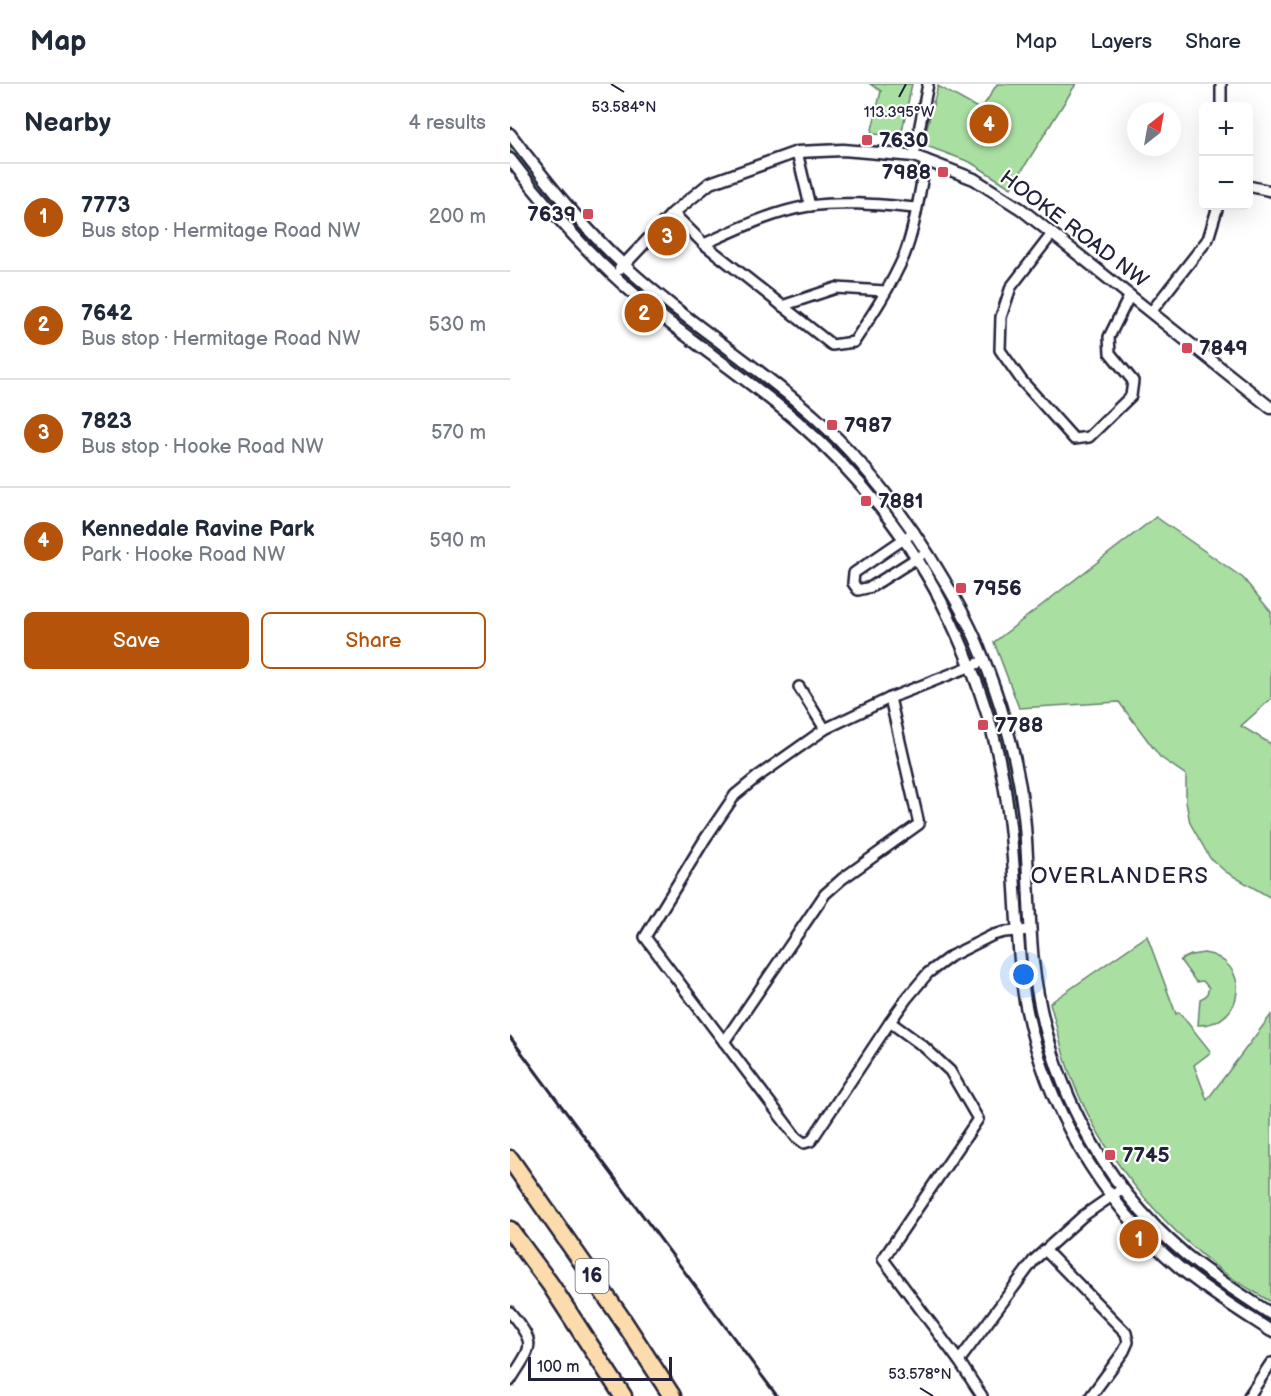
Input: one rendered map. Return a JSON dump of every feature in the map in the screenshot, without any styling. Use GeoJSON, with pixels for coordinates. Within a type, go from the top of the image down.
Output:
{"type":"FeatureCollection","features":[{"type":"Feature","properties":{"kind":"highway","name":"16"},"geometry":{"type":"LineString","coordinates":[[510,1159],[622,1319],[672,1396]]}},
{"type":"Feature","properties":{"kind":"highway","name":"16"},"geometry":{"type":"LineString","coordinates":[[510,1230],[549,1284],[623,1396]]}},
{"type":"Feature","properties":{"kind":"highway"},"geometry":{"type":"LineString","coordinates":[[549,1284],[612,1396]]}},
{"type":"Feature","properties":{"kind":"highway"},"geometry":{"type":"LineString","coordinates":[[622,1319],[678,1396]]}},
{"type":"Feature","properties":{"kind":"street"},"geometry":{"type":"LineString","coordinates":[[914,156],[928,84]]}},
{"type":"Feature","properties":{"kind":"street"},"geometry":{"type":"LineString","coordinates":[[1221,84],[1221,102]]}},
{"type":"Feature","properties":{"kind":"street"},"geometry":{"type":"LineString","coordinates":[[510,134],[569,209],[624,265],[817,419],[878,482],[914,532],[950,589],[975,637],[1005,719],[1019,782],[1027,857],[1031,930],[1040,1004],[1059,1074],[1089,1138],[1122,1189],[1152,1223],[1184,1253],[1219,1280],[1271,1314]]}},
{"type":"Feature","properties":{"kind":"street","name":"HOOKE ROAD NW"},"geometry":{"type":"LineString","coordinates":[[613,275],[673,213],[710,183],[798,152],[843,150],[914,156],[974,179],[1021,209],[1271,408]]}},
{"type":"Feature","properties":{"kind":"street"},"geometry":{"type":"LineString","coordinates":[[798,152],[810,206]]}},
{"type":"Feature","properties":{"kind":"street"},"geometry":{"type":"LineString","coordinates":[[510,159],[568,230],[613,275],[803,427],[850,472],[916,559],[947,612],[970,666],[992,729],[1009,814],[1026,1004],[1045,1075],[1058,1107],[1080,1149],[1112,1195],[1144,1234],[1181,1269],[1271,1331]]}},
{"type":"Feature","properties":{"kind":"street"},"geometry":{"type":"LineString","coordinates":[[673,213],[704,244],[832,345],[854,342],[904,255],[926,160]]}},
{"type":"Feature","properties":{"kind":"street"},"geometry":{"type":"LineString","coordinates":[[1253,187],[1271,190]]}},
{"type":"Feature","properties":{"kind":"street"},"geometry":{"type":"LineString","coordinates":[[704,244],[765,217],[810,206],[866,204],[916,208]]}},
{"type":"Feature","properties":{"kind":"street"},"geometry":{"type":"LineString","coordinates":[[1151,312],[1208,239],[1217,210]]}},
{"type":"Feature","properties":{"kind":"street"},"geometry":{"type":"LineString","coordinates":[[1052,234],[1011,287],[1001,317],[1000,350],[1022,381],[1074,439],[1089,438],[1131,396],[1133,381],[1110,353],[1109,337],[1130,295]]}},
{"type":"Feature","properties":{"kind":"street"},"geometry":{"type":"LineString","coordinates":[[782,306],[836,288],[885,291]]}},
{"type":"Feature","properties":{"kind":"street"},"geometry":{"type":"LineString","coordinates":[[914,532],[854,573],[853,583],[858,590],[871,587],[927,553]]}},
{"type":"Feature","properties":{"kind":"street"},"geometry":{"type":"LineString","coordinates":[[984,662],[890,698],[825,729],[735,795],[645,937],[796,1137],[804,1143],[811,1141],[890,1022],[928,973],[951,956],[993,935],[1031,930]]}},
{"type":"Feature","properties":{"kind":"street"},"geometry":{"type":"LineString","coordinates":[[799,687],[825,729]]}},
{"type":"Feature","properties":{"kind":"street"},"geometry":{"type":"LineString","coordinates":[[724,1042],[825,894],[842,879],[919,824],[890,698]]}},
{"type":"Feature","properties":{"kind":"street"},"geometry":{"type":"LineString","coordinates":[[890,1022],[923,1046],[950,1071],[978,1119],[883,1259],[959,1361],[982,1396]]}},
{"type":"Feature","properties":{"kind":"street"},"geometry":{"type":"LineString","coordinates":[[959,1361],[1034,1260],[1083,1216],[1122,1189]]}},
{"type":"Feature","properties":{"kind":"street"},"geometry":{"type":"LineString","coordinates":[[1045,1250],[1126,1334],[1128,1341],[1124,1351],[1091,1396]]}},
{"type":"Feature","properties":{"kind":"street"},"geometry":{"type":"LineString","coordinates":[[510,1312],[525,1331],[530,1342],[528,1352],[510,1381]]}},
{"type":"Feature","properties":{"kind":"street"},"geometry":{"type":"LineString","coordinates":[[1249,1396],[1271,1363]]}},
{"type":"Feature","properties":{"kind":"green space"},"geometry":{"type":"Polygon","coordinates":[[[870,84],[912,84],[902,131],[898,135],[871,134],[881,91],[870,84]]]}},
{"type":"Feature","properties":{"kind":"green space"},"geometry":{"type":"Polygon","coordinates":[[[997,84],[1076,84],[1011,188],[970,162],[929,147],[924,138],[938,86],[981,110],[997,84]]]}},
{"type":"Feature","properties":{"kind":"green space"},"geometry":{"type":"Polygon","coordinates":[[[510,141],[608,255],[605,258],[596,252],[546,196],[510,151],[510,141]]]}},
{"type":"Feature","properties":{"kind":"green space"},"geometry":{"type":"Polygon","coordinates":[[[635,280],[805,414],[821,431],[818,434],[667,315],[637,290],[632,283],[635,280]]]}},
{"type":"Feature","properties":{"kind":"green space"},"geometry":{"type":"Polygon","coordinates":[[[845,452],[897,513],[900,523],[898,525],[840,456],[845,452]]]}},
{"type":"Feature","properties":{"kind":"green space"},"geometry":{"type":"Polygon","coordinates":[[[1156,517],[1243,578],[1271,612],[1271,699],[1241,726],[1271,744],[1271,898],[1226,872],[1210,858],[1190,823],[1186,802],[1186,775],[1160,757],[1119,702],[1019,708],[994,642],[1156,517]]]}},
{"type":"Feature","properties":{"kind":"green space"},"geometry":{"type":"Polygon","coordinates":[[[925,565],[935,570],[970,638],[971,645],[968,647],[925,565]]]}},
{"type":"Feature","properties":{"kind":"green space"},"geometry":{"type":"Polygon","coordinates":[[[982,676],[987,682],[1004,734],[1018,803],[1015,804],[1011,798],[980,677],[982,676]]]}},
{"type":"Feature","properties":{"kind":"green space"},"geometry":{"type":"Polygon","coordinates":[[[1017,825],[1020,826],[1025,908],[1021,908],[1017,825]]]}},
{"type":"Feature","properties":{"kind":"green space"},"geometry":{"type":"Polygon","coordinates":[[[1147,936],[1176,1014],[1179,1012],[1211,1052],[1194,1065],[1207,1100],[1271,1015],[1271,1302],[1214,1265],[1189,1244],[1144,1197],[1123,1171],[1089,1116],[1064,1056],[1050,1003],[1147,936]]]}},
{"type":"Feature","properties":{"kind":"green space"},"geometry":{"type":"Polygon","coordinates":[[[1028,948],[1037,1008],[1108,1175],[1105,1178],[1073,1125],[1050,1069],[1028,980],[1024,949],[1028,948]]]}},
{"type":"Feature","properties":{"kind":"green space"},"geometry":{"type":"Polygon","coordinates":[[[1204,953],[1219,958],[1230,967],[1236,979],[1237,992],[1234,1005],[1226,1015],[1214,1022],[1198,1025],[1200,999],[1206,996],[1209,988],[1203,981],[1196,982],[1180,960],[1204,953]]]}},
{"type":"Feature","properties":{"kind":"green space"},"geometry":{"type":"Polygon","coordinates":[[[1127,1201],[1271,1317],[1271,1324],[1211,1284],[1175,1255],[1124,1204],[1127,1201]]]}},
{"type":"Feature","properties":{"kind":"railway"},"geometry":{"type":"LineString","coordinates":[[510,1037],[777,1396]]}},
{"type":"Feature","properties":{"kind":"place","name":"Kennedale Ravine Park"},"geometry":{"type":"Point","coordinates":[989,124]}},
{"type":"Feature","properties":{"kind":"place","name":"7630"},"geometry":{"type":"Point","coordinates":[867,140]}},
{"type":"Feature","properties":{"kind":"place","name":"7988"},"geometry":{"type":"Point","coordinates":[943,172]}},
{"type":"Feature","properties":{"kind":"place","name":"7639"},"geometry":{"type":"Point","coordinates":[588,214]}},
{"type":"Feature","properties":{"kind":"place","name":"7823"},"geometry":{"type":"Point","coordinates":[667,236]}},
{"type":"Feature","properties":{"kind":"place","name":"7642"},"geometry":{"type":"Point","coordinates":[644,313]}},
{"type":"Feature","properties":{"kind":"place","name":"7849"},"geometry":{"type":"Point","coordinates":[1187,348]}},
{"type":"Feature","properties":{"kind":"place","name":"7987"},"geometry":{"type":"Point","coordinates":[832,425]}},
{"type":"Feature","properties":{"kind":"place","name":"7881"},"geometry":{"type":"Point","coordinates":[866,501]}},
{"type":"Feature","properties":{"kind":"place","name":"7956"},"geometry":{"type":"Point","coordinates":[961,588]}},
{"type":"Feature","properties":{"kind":"place","name":"7788"},"geometry":{"type":"Point","coordinates":[983,725]}},
{"type":"Feature","properties":{"kind":"place","name":"7745"},"geometry":{"type":"Point","coordinates":[1110,1155]}},
{"type":"Feature","properties":{"kind":"place","name":"7773"},"geometry":{"type":"Point","coordinates":[1139,1239]}},
{"type":"Feature","properties":{"kind":"district","name":"OVERLANDERS"},"geometry":{"type":"Point","coordinates":[1120,876]}}]}
